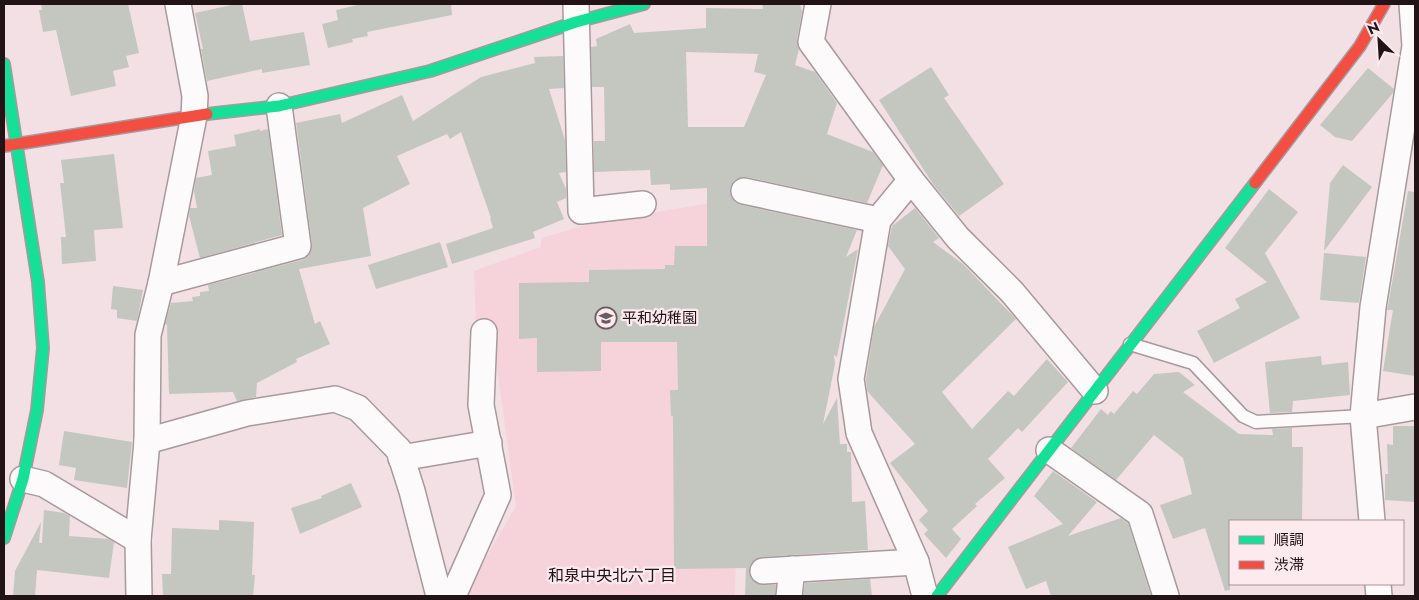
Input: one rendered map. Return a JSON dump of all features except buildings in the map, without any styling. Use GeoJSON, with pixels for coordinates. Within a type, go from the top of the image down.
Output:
{"type":"FeatureCollection","features":[{"type":"Feature","properties":{"kind":"street"},"geometry":{"type":"LineString","coordinates":[[139,596],[138,540],[147,441],[148,335],[161,283],[194,116],[195,96],[178,4]]}},
{"type":"Feature","properties":{"kind":"street"},"geometry":{"type":"LineString","coordinates":[[4,146],[194,116],[278,106],[430,71],[576,13],[644,4]]}},
{"type":"Feature","properties":{"kind":"street"},"geometry":{"type":"LineString","coordinates":[[818,4],[811,42],[911,180],[958,238],[1012,292],[1095,391]]}},
{"type":"Feature","properties":{"kind":"street"},"geometry":{"type":"LineString","coordinates":[[937,596],[1360,46],[1384,4]]}},
{"type":"Feature","properties":{"kind":"street"},"geometry":{"type":"LineString","coordinates":[[1372,520],[1363,416],[1373,306],[1415,46],[1412,4]]}},
{"type":"Feature","properties":{"kind":"street"},"geometry":{"type":"LineString","coordinates":[[576,13],[581,211],[643,204]]}},
{"type":"Feature","properties":{"kind":"street"},"geometry":{"type":"LineString","coordinates":[[4,64],[38,282],[43,348],[37,410],[23,479],[4,538]]}},
{"type":"Feature","properties":{"kind":"street"},"geometry":{"type":"LineString","coordinates":[[161,283],[298,246],[278,106]]}},
{"type":"Feature","properties":{"kind":"street"},"geometry":{"type":"LineString","coordinates":[[911,180],[878,220],[851,379],[859,432],[916,562],[925,596]]}},
{"type":"Feature","properties":{"kind":"street"},"geometry":{"type":"LineString","coordinates":[[744,191],[878,220]]}},
{"type":"Feature","properties":{"kind":"street"},"geometry":{"type":"LineString","coordinates":[[453,596],[498,495],[481,405],[484,332]]}},
{"type":"Feature","properties":{"kind":"street"},"geometry":{"type":"LineString","coordinates":[[147,441],[248,413],[335,399],[358,408],[399,450],[412,491],[439,596]]}},
{"type":"Feature","properties":{"kind":"street"},"geometry":{"type":"LineString","coordinates":[[1363,416],[1415,407]]}},
{"type":"Feature","properties":{"kind":"street"},"geometry":{"type":"LineString","coordinates":[[401,458],[489,443]]}},
{"type":"Feature","properties":{"kind":"street"},"geometry":{"type":"LineString","coordinates":[[1049,450],[1140,514],[1166,596]]}},
{"type":"Feature","properties":{"kind":"street"},"geometry":{"type":"LineString","coordinates":[[23,479],[44,484],[138,540]]}},
{"type":"Feature","properties":{"kind":"street"},"geometry":{"type":"LineString","coordinates":[[763,570],[916,562]]}},
{"type":"Feature","properties":{"kind":"street"},"geometry":{"type":"LineString","coordinates":[[789,596],[792,569]]}},
{"type":"Feature","properties":{"kind":"lane"},"geometry":{"type":"LineString","coordinates":[[1130,344],[1193,363],[1243,416],[1256,422],[1363,416]]}},
{"type":"Feature","properties":{"kind":"shaded area"},"geometry":{"type":"Polygon","coordinates":[[[745,197],[740,311],[735,596],[464,596],[516,506],[491,324],[476,326],[474,271],[541,247],[541,238],[589,224],[745,197]]]}},
{"type":"Feature","properties":{"kind":"traffic: fast"},"geometry":{"type":"LineString","coordinates":[[207,114],[279,106],[430,71],[576,22],[644,4]]}},
{"type":"Feature","properties":{"kind":"traffic: fast"},"geometry":{"type":"LineString","coordinates":[[4,64],[38,282],[43,348],[37,410],[23,479],[4,538]]}},
{"type":"Feature","properties":{"kind":"traffic: fast"},"geometry":{"type":"LineString","coordinates":[[937,596],[1255,183]]}},
{"type":"Feature","properties":{"kind":"traffic: jam"},"geometry":{"type":"LineString","coordinates":[[1255,183],[1360,46],[1384,4]]}},
{"type":"Feature","properties":{"kind":"traffic: jam"},"geometry":{"type":"LineString","coordinates":[[4,146],[207,114]]}},
{"type":"Feature","properties":{"kind":"place","name":"平和幼稚園"},"geometry":{"type":"Point","coordinates":[606,318]}},
{"type":"Feature","properties":{"kind":"district","name":"和泉中央北六丁目"},"geometry":{"type":"Point","coordinates":[612,575]}}]}
